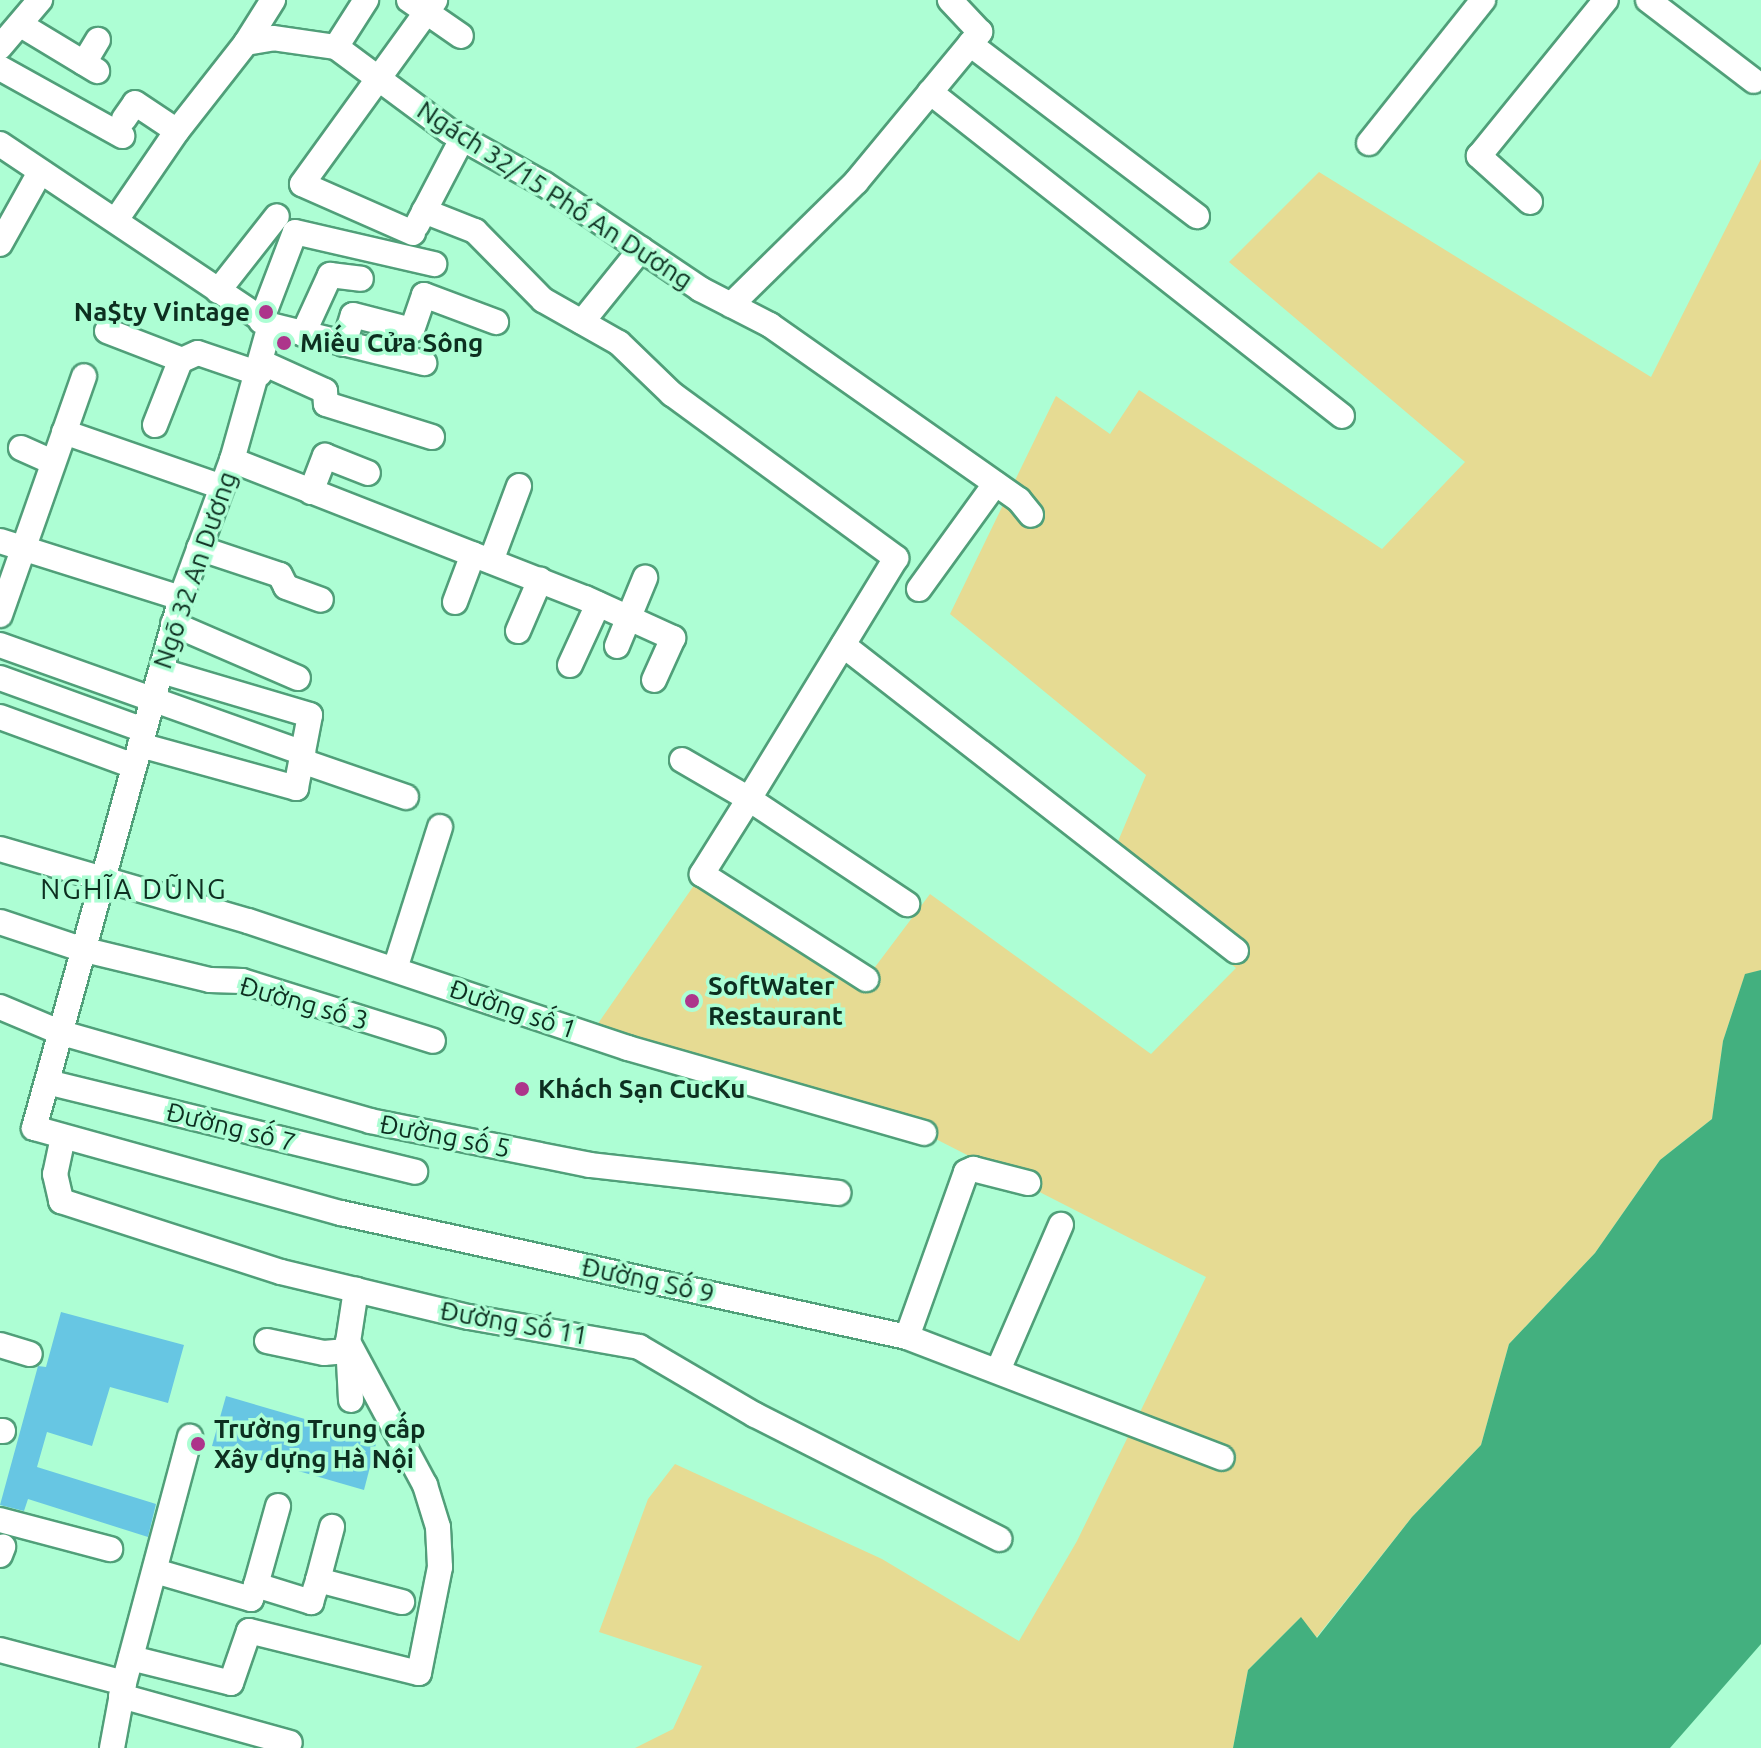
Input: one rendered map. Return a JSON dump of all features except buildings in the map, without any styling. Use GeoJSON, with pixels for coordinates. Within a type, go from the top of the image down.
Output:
{"type":"FeatureCollection","features":[{"type":"Feature","properties":{"kind":"street"},"geometry":{"type":"LineString","coordinates":[[0,47],[40,0]]}},
{"type":"Feature","properties":{"kind":"street"},"geometry":{"type":"LineString","coordinates":[[116,220],[177,131],[246,43],[273,0]]}},
{"type":"Feature","properties":{"kind":"street"},"geometry":{"type":"LineString","coordinates":[[336,47],[366,0]]}},
{"type":"Feature","properties":{"kind":"street"},"geometry":{"type":"LineString","coordinates":[[731,305],[856,182],[980,32],[950,0]]}},
{"type":"Feature","properties":{"kind":"street"},"geometry":{"type":"LineString","coordinates":[[1369,143],[1483,0]]}},
{"type":"Feature","properties":{"kind":"street"},"geometry":{"type":"LineString","coordinates":[[1530,202],[1479,156],[1606,0]]}},
{"type":"Feature","properties":{"kind":"street"},"geometry":{"type":"LineString","coordinates":[[1648,0],[1754,81]]}},
{"type":"Feature","properties":{"kind":"street"},"geometry":{"type":"LineString","coordinates":[[461,36],[424,4],[381,80],[302,184],[413,233],[475,231],[543,300],[619,343],[672,394],[896,558],[702,874],[866,979]]}},
{"type":"Feature","properties":{"kind":"street"},"geometry":{"type":"LineString","coordinates":[[21,25],[91,67],[98,40]]}},
{"type":"Feature","properties":{"kind":"street","name":"Ngách 32/15 Phố An Dương"},"geometry":{"type":"LineString","coordinates":[[246,43],[273,38],[336,47],[462,139],[544,184],[641,249],[731,305],[770,325],[995,484],[1031,515]]}},
{"type":"Feature","properties":{"kind":"street"},"geometry":{"type":"LineString","coordinates":[[970,44],[1197,216]]}},
{"type":"Feature","properties":{"kind":"street"},"geometry":{"type":"LineString","coordinates":[[0,68],[123,128],[135,103],[177,131]]}},
{"type":"Feature","properties":{"kind":"street"},"geometry":{"type":"LineString","coordinates":[[930,92],[1342,416]]}},
{"type":"Feature","properties":{"kind":"street"},"geometry":{"type":"LineString","coordinates":[[413,233],[462,139]]}},
{"type":"Feature","properties":{"kind":"street"},"geometry":{"type":"LineString","coordinates":[[0,144],[266,323],[424,363]]}},
{"type":"Feature","properties":{"kind":"street"},"geometry":{"type":"LineString","coordinates":[[0,244],[40,172]]}},
{"type":"Feature","properties":{"kind":"street"},"geometry":{"type":"LineString","coordinates":[[218,291],[277,216]]}},
{"type":"Feature","properties":{"kind":"street","name":"Ngõ 32 An Dương"},"geometry":{"type":"LineString","coordinates":[[34,1128],[173,624],[261,369],[266,323],[287,250],[295,232],[413,233]]}},
{"type":"Feature","properties":{"kind":"street"},"geometry":{"type":"LineString","coordinates":[[413,233],[434,264]]}},
{"type":"Feature","properties":{"kind":"street"},"geometry":{"type":"LineString","coordinates":[[582,322],[641,249]]}},
{"type":"Feature","properties":{"kind":"street"},"geometry":{"type":"LineString","coordinates":[[303,334],[330,275],[361,279]]}},
{"type":"Feature","properties":{"kind":"street"},"geometry":{"type":"LineString","coordinates":[[344,344],[353,315],[412,330],[424,295],[496,322]]}},
{"type":"Feature","properties":{"kind":"street"},"geometry":{"type":"LineString","coordinates":[[107,331],[181,359],[198,353],[261,369],[325,391],[326,404],[432,437]]}},
{"type":"Feature","properties":{"kind":"street"},"geometry":{"type":"LineString","coordinates":[[155,425],[181,359]]}},
{"type":"Feature","properties":{"kind":"street"},"geometry":{"type":"LineString","coordinates":[[0,615],[11,544],[53,462],[84,376]]}},
{"type":"Feature","properties":{"kind":"street"},"geometry":{"type":"LineString","coordinates":[[64,432],[222,487]]}},
{"type":"Feature","properties":{"kind":"street"},"geometry":{"type":"LineString","coordinates":[[21,448],[53,462]]}},
{"type":"Feature","properties":{"kind":"street"},"geometry":{"type":"LineString","coordinates":[[311,492],[325,456],[368,473]]}},
{"type":"Feature","properties":{"kind":"street"},"geometry":{"type":"LineString","coordinates":[[232,460],[540,580],[673,638],[654,680]]}},
{"type":"Feature","properties":{"kind":"street"},"geometry":{"type":"LineString","coordinates":[[919,589],[995,484]]}},
{"type":"Feature","properties":{"kind":"street"},"geometry":{"type":"LineString","coordinates":[[455,602],[519,486]]}},
{"type":"Feature","properties":{"kind":"street"},"geometry":{"type":"LineString","coordinates":[[11,544],[181,598]]}},
{"type":"Feature","properties":{"kind":"street"},"geometry":{"type":"LineString","coordinates":[[199,548],[280,575],[286,587],[321,600]]}},
{"type":"Feature","properties":{"kind":"street"},"geometry":{"type":"LineString","coordinates":[[617,646],[645,578]]}},
{"type":"Feature","properties":{"kind":"street"},"geometry":{"type":"LineString","coordinates":[[518,631],[540,580]]}},
{"type":"Feature","properties":{"kind":"street"},"geometry":{"type":"LineString","coordinates":[[570,665],[598,604]]}},
{"type":"Feature","properties":{"kind":"street"},"geometry":{"type":"LineString","coordinates":[[173,624],[298,678]]}},
{"type":"Feature","properties":{"kind":"street"},"geometry":{"type":"LineString","coordinates":[[0,645],[154,697],[406,797]]}},
{"type":"Feature","properties":{"kind":"street"},"geometry":{"type":"LineString","coordinates":[[843,645],[1236,951]]}},
{"type":"Feature","properties":{"kind":"street"},"geometry":{"type":"LineString","coordinates":[[0,717],[139,747],[296,788],[310,715],[161,671]]}},
{"type":"Feature","properties":{"kind":"street"},"geometry":{"type":"LineString","coordinates":[[0,678],[139,747]]}},
{"type":"Feature","properties":{"kind":"street"},"geometry":{"type":"LineString","coordinates":[[682,760],[749,799],[907,904]]}},
{"type":"Feature","properties":{"kind":"street"},"geometry":{"type":"LineString","coordinates":[[395,969],[440,827]]}},
{"type":"Feature","properties":{"kind":"street","name":"Đường số 1"},"geometry":{"type":"LineString","coordinates":[[0,849],[103,882],[248,921],[628,1048],[924,1133]]}},
{"type":"Feature","properties":{"kind":"street","name":"Đường số 3"},"geometry":{"type":"LineString","coordinates":[[0,922],[81,949],[210,980],[242,981],[433,1041]]}},
{"type":"Feature","properties":{"kind":"street","name":"Đường số 5"},"geometry":{"type":"LineString","coordinates":[[0,1007],[62,1033],[370,1121],[590,1165],[838,1193]]}},
{"type":"Feature","properties":{"kind":"street","name":"Đường số 7"},"geometry":{"type":"LineString","coordinates":[[47,1082],[415,1172]]}},
{"type":"Feature","properties":{"kind":"street","name":"Đường Số 9"},"geometry":{"type":"LineString","coordinates":[[34,1128],[341,1213],[907,1337],[999,1368],[1222,1458]]}},
{"type":"Feature","properties":{"kind":"street","name":"Đường Số 11"},"geometry":{"type":"LineString","coordinates":[[63,1137],[55,1174],[61,1201],[113,1221],[356,1290],[469,1317],[639,1347],[755,1415],[999,1539]]}},
{"type":"Feature","properties":{"kind":"street"},"geometry":{"type":"LineString","coordinates":[[907,1337],[966,1172],[973,1169],[1028,1183]]}},
{"type":"Feature","properties":{"kind":"street"},"geometry":{"type":"LineString","coordinates":[[999,1368],[1061,1225]]}},
{"type":"Feature","properties":{"kind":"street"},"geometry":{"type":"LineString","coordinates":[[351,1400],[348,1346],[356,1290]]}},
{"type":"Feature","properties":{"kind":"street"},"geometry":{"type":"LineString","coordinates":[[267,1341],[324,1353],[348,1346]]}},
{"type":"Feature","properties":{"kind":"street"},"geometry":{"type":"LineString","coordinates":[[0,1345],[30,1354]]}},
{"type":"Feature","properties":{"kind":"street"},"geometry":{"type":"LineString","coordinates":[[131,1658],[231,1683],[249,1631],[419,1673],[440,1567],[438,1527],[425,1485],[348,1346]]}},
{"type":"Feature","properties":{"kind":"street"},"geometry":{"type":"LineString","coordinates":[[112,1748],[122,1690],[190,1437]]}},
{"type":"Feature","properties":{"kind":"street"},"geometry":{"type":"LineString","coordinates":[[156,1565],[251,1599],[278,1506]]}},
{"type":"Feature","properties":{"kind":"street"},"geometry":{"type":"LineString","coordinates":[[0,1520],[110,1549]]}},
{"type":"Feature","properties":{"kind":"street"},"geometry":{"type":"LineString","coordinates":[[256,1585],[311,1602],[332,1527]]}},
{"type":"Feature","properties":{"kind":"street"},"geometry":{"type":"LineString","coordinates":[[318,1580],[402,1602]]}},
{"type":"Feature","properties":{"kind":"street"},"geometry":{"type":"LineString","coordinates":[[0,1650],[290,1743]]}},
{"type":"Feature","properties":{"kind":"shaded area"},"geometry":{"type":"Polygon","coordinates":[[[1761,159],[1761,970],[1745,975],[1723,1041],[1712,1119],[1660,1160],[1595,1253],[1509,1344],[1481,1445],[1412,1517],[1316,1638],[1300,1618],[1248,1670],[1233,1748],[635,1748],[673,1729],[702,1666],[599,1632],[648,1499],[675,1464],[882,1559],[1019,1641],[1077,1541],[1206,1277],[924,1133],[590,1035],[697,881],[866,979],[930,894],[1151,1054],[1236,968],[1108,865],[1146,775],[950,614],[1056,396],[1110,434],[1139,390],[1382,549],[1465,462],[1229,262],[1319,172],[1651,377],[1761,159]]]}},
{"type":"Feature","properties":{"kind":"shaded area"},"geometry":{"type":"Polygon","coordinates":[[[1761,970],[1761,1644],[1670,1748],[1233,1748],[1248,1670],[1301,1617],[1317,1638],[1412,1517],[1481,1445],[1509,1344],[1595,1253],[1660,1160],[1712,1119],[1723,1041],[1745,974],[1761,970]]]}},
{"type":"Feature","properties":{"kind":"place","name":"Na$ty Vintage"},"geometry":{"type":"Point","coordinates":[266,312]}},
{"type":"Feature","properties":{"kind":"place","name":"Miếu Cửa Sông"},"geometry":{"type":"Point","coordinates":[284,343]}},
{"type":"Feature","properties":{"kind":"place","name":"SoftWater Restaurant"},"geometry":{"type":"Point","coordinates":[692,1001]}},
{"type":"Feature","properties":{"kind":"place","name":"Khách Sạn CucKu"},"geometry":{"type":"Point","coordinates":[522,1089]}},
{"type":"Feature","properties":{"kind":"place","name":"Trường Trung cấp Xây dựng Hà Nội"},"geometry":{"type":"Point","coordinates":[198,1444]}},
{"type":"Feature","properties":{"kind":"district","name":"NGHĨA DŨNG"},"geometry":{"type":"Point","coordinates":[134,889]}}]}
